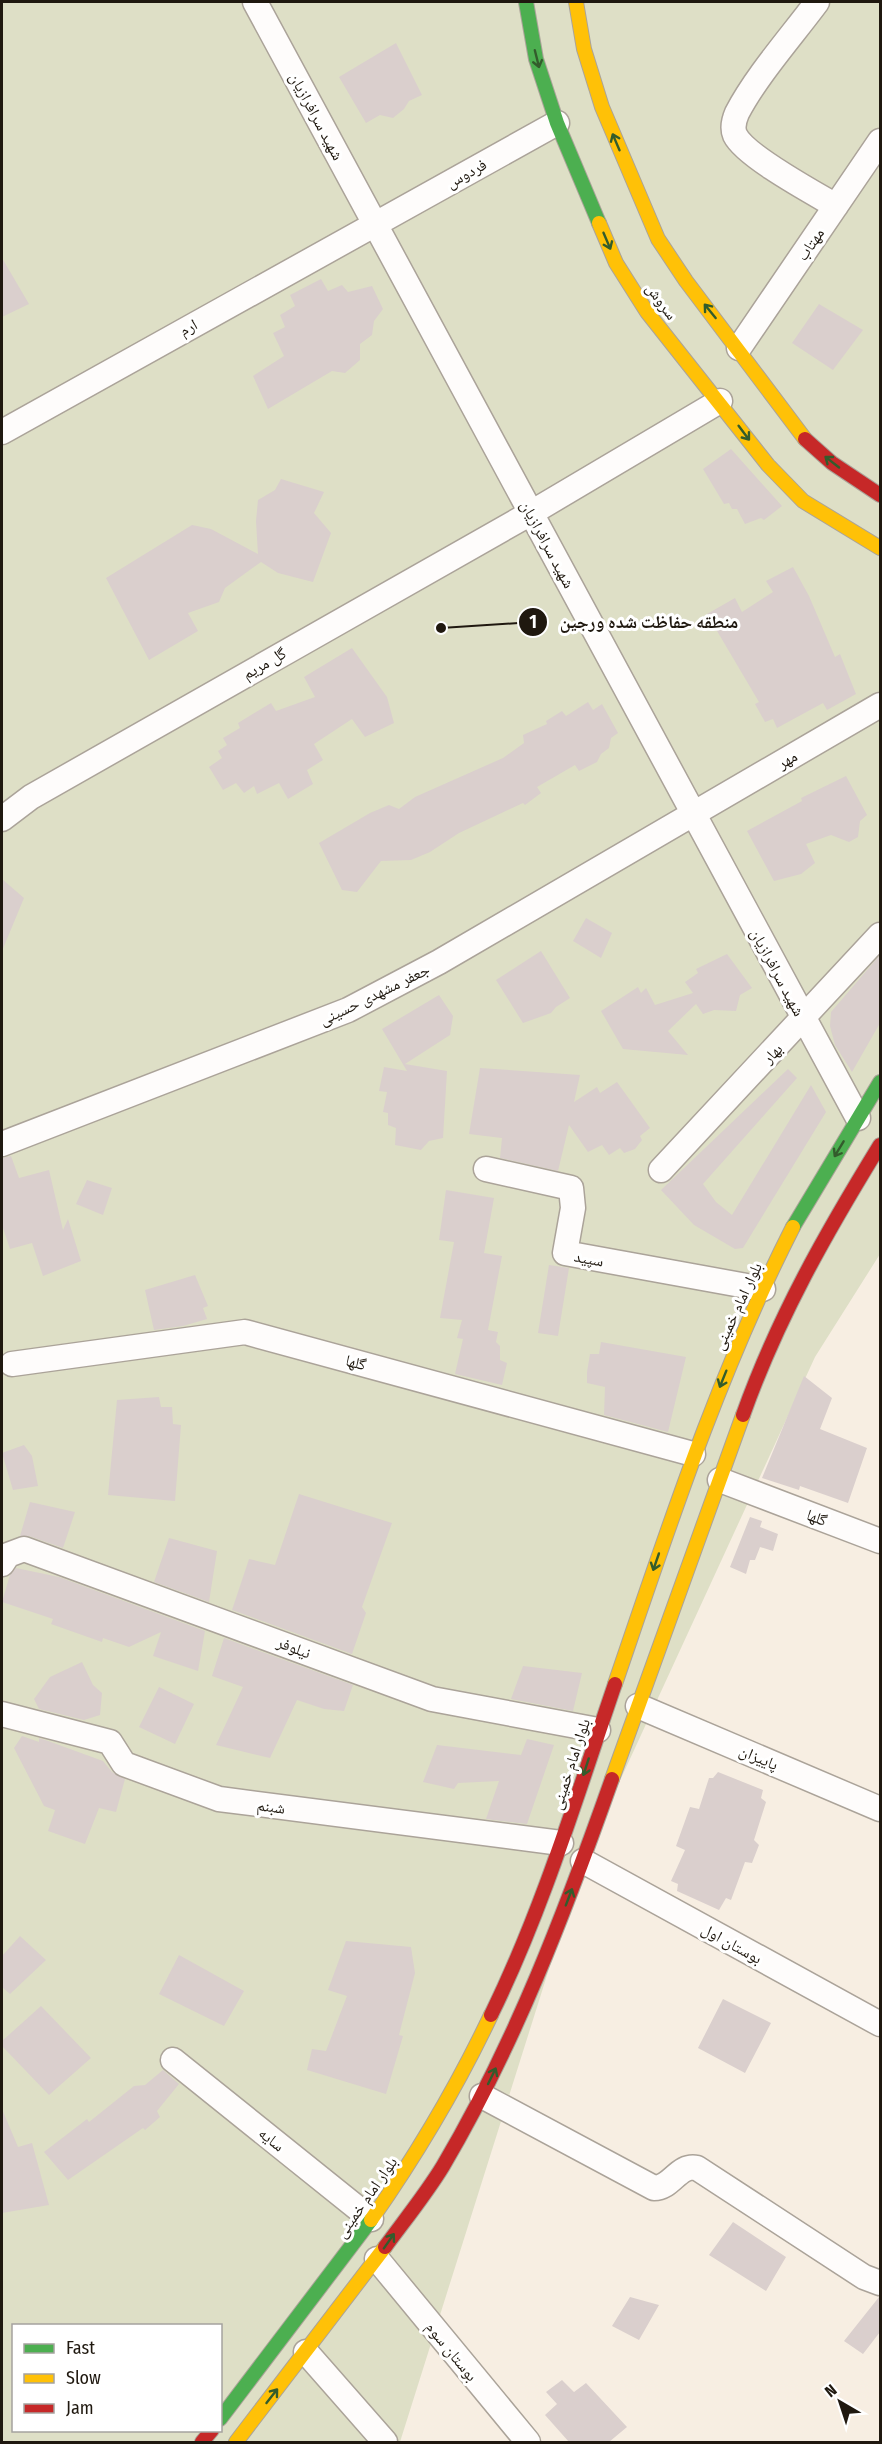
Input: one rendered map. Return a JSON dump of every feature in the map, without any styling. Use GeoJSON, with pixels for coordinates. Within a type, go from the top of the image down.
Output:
{"type":"FeatureCollection","features":[{"type":"Feature","properties":{"kind":"main road","name":"سروش"},"geometry":{"type":"LineString","coordinates":[[526,2],[536,59],[557,123],[616,263],[647,312],[720,401],[768,465],[803,501],[880,548]]}},
{"type":"Feature","properties":{"kind":"main road","name":"سروش"},"geometry":{"type":"LineString","coordinates":[[576,2],[584,49],[602,107],[658,239],[686,281],[739,348],[798,433],[832,463],[880,495]]}},
{"type":"Feature","properties":{"kind":"main road","name":"بلوار امام خمینی"},"geometry":{"type":"LineString","coordinates":[[222,2416],[371,2218],[413,2158],[461,2078],[507,1983],[561,1843],[693,1454],[736,1345],[792,1228],[880,1082]]}},
{"type":"Feature","properties":{"kind":"main road"},"geometry":{"type":"LineString","coordinates":[[236,2442],[377,2259],[442,2168],[482,2096],[532,1992],[583,1861],[761,1365],[818,1247],[880,1145]]}},
{"type":"Feature","properties":{"kind":"street","name":"شهید سرافرازیان"},"geometry":{"type":"LineString","coordinates":[[255,2],[858,1118]]}},
{"type":"Feature","properties":{"kind":"street"},"geometry":{"type":"LineString","coordinates":[[817,2],[747,98],[736,115],[733,126],[736,136],[743,144],[777,171],[836,206]]}},
{"type":"Feature","properties":{"kind":"street","name":"فردوس"},"geometry":{"type":"LineString","coordinates":[[374,223],[557,123]]}},
{"type":"Feature","properties":{"kind":"street","name":"مهتاب"},"geometry":{"type":"LineString","coordinates":[[739,348],[880,141]]}},
{"type":"Feature","properties":{"kind":"street","name":"ارم"},"geometry":{"type":"LineString","coordinates":[[2,432],[374,223]]}},
{"type":"Feature","properties":{"kind":"street","name":"گل مریم"},"geometry":{"type":"LineString","coordinates":[[2,819],[31,797],[531,513],[720,401]]}},
{"type":"Feature","properties":{"kind":"street","name":"مهر"},"geometry":{"type":"LineString","coordinates":[[693,813],[880,705]]}},
{"type":"Feature","properties":{"kind":"street","name":"جعفر مشهدی حسینی"},"geometry":{"type":"LineString","coordinates":[[2,1144],[348,1010],[439,962],[693,813]]}},
{"type":"Feature","properties":{"kind":"street","name":"بهار"},"geometry":{"type":"LineString","coordinates":[[662,1170],[804,1020],[880,935]]}},
{"type":"Feature","properties":{"kind":"street","name":"سپید"},"geometry":{"type":"LineString","coordinates":[[486,1169],[571,1188],[573,1208],[566,1253],[763,1289]]}},
{"type":"Feature","properties":{"kind":"street","name":"گلها"},"geometry":{"type":"LineString","coordinates":[[12,1364],[245,1332],[693,1454]]}},
{"type":"Feature","properties":{"kind":"street","name":"گلها"},"geometry":{"type":"LineString","coordinates":[[720,1480],[880,1541]]}},
{"type":"Feature","properties":{"kind":"street","name":"نیلوفر"},"geometry":{"type":"LineString","coordinates":[[2,1564],[8,1555],[24,1549],[432,1699],[598,1730]]}},
{"type":"Feature","properties":{"kind":"street","name":"پاییزان"},"geometry":{"type":"LineString","coordinates":[[638,1706],[880,1809]]}},
{"type":"Feature","properties":{"kind":"street","name":"شبنم"},"geometry":{"type":"LineString","coordinates":[[2,1714],[110,1742],[124,1764],[219,1799],[561,1843]]}},
{"type":"Feature","properties":{"kind":"street","name":"بوستان اول"},"geometry":{"type":"LineString","coordinates":[[583,1861],[880,2024]]}},
{"type":"Feature","properties":{"kind":"street","name":"سایه"},"geometry":{"type":"LineString","coordinates":[[174,2060],[371,2218]]}},
{"type":"Feature","properties":{"kind":"street"},"geometry":{"type":"LineString","coordinates":[[482,2096],[654,2188],[665,2187],[684,2169],[697,2168],[864,2277],[880,2283]]}},
{"type":"Feature","properties":{"kind":"street","name":"بوستان سوم"},"geometry":{"type":"LineString","coordinates":[[377,2259],[528,2442]]}},
{"type":"Feature","properties":{"kind":"street"},"geometry":{"type":"LineString","coordinates":[[306,2352],[385,2442]]}},
{"type":"Feature","properties":{"kind":"green space"},"geometry":{"type":"Polygon","coordinates":[[[2,2],[880,2],[880,1254],[815,1357],[583,1861],[400,2442],[2,2442],[2,2]]]}},
{"type":"Feature","properties":{"kind":"building"},"geometry":{"type":"Polygon","coordinates":[[[396,43],[422,95],[409,101],[404,109],[393,118],[380,115],[366,123],[339,77],[396,43]]]}},
{"type":"Feature","properties":{"kind":"building"},"geometry":{"type":"Polygon","coordinates":[[[2,258],[29,304],[2,317],[2,258]]]}},
{"type":"Feature","properties":{"kind":"building"},"geometry":{"type":"Polygon","coordinates":[[[321,279],[328,291],[342,285],[348,292],[372,286],[383,309],[374,321],[372,335],[360,344],[360,360],[345,373],[332,371],[268,409],[253,376],[284,356],[273,333],[285,327],[280,315],[295,306],[290,295],[321,279]]]}},
{"type":"Feature","properties":{"kind":"building"},"geometry":{"type":"Polygon","coordinates":[[[819,304],[863,330],[833,370],[792,343],[819,304]]]}},
{"type":"Feature","properties":{"kind":"building"},"geometry":{"type":"Polygon","coordinates":[[[731,449],[782,506],[764,520],[761,518],[745,524],[737,509],[732,509],[729,503],[724,504],[703,469],[731,449]]]}},
{"type":"Feature","properties":{"kind":"building"},"geometry":{"type":"Polygon","coordinates":[[[281,479],[324,492],[314,513],[331,533],[313,582],[278,573],[261,562],[225,588],[219,602],[188,613],[198,631],[149,660],[106,578],[192,525],[211,529],[258,554],[256,521],[258,500],[275,490],[281,479]]]}},
{"type":"Feature","properties":{"kind":"building"},"geometry":{"type":"Polygon","coordinates":[[[793,567],[809,596],[835,657],[840,654],[856,694],[827,710],[823,703],[777,728],[773,719],[765,722],[755,704],[759,702],[707,614],[735,598],[742,612],[773,592],[766,581],[793,567]]]}},
{"type":"Feature","properties":{"kind":"building"},"geometry":{"type":"Polygon","coordinates":[[[352,648],[387,697],[394,723],[365,737],[352,719],[314,744],[323,760],[307,770],[313,784],[288,799],[279,783],[257,794],[254,786],[244,793],[236,783],[223,790],[209,767],[222,758],[218,751],[227,745],[223,738],[240,728],[238,723],[271,703],[276,711],[315,697],[304,677],[352,648]]]}},
{"type":"Feature","properties":{"kind":"building"},"geometry":{"type":"Polygon","coordinates":[[[588,702],[593,710],[602,704],[618,733],[611,738],[609,748],[601,754],[597,762],[579,771],[575,765],[537,787],[541,793],[525,805],[523,803],[459,833],[430,852],[411,860],[381,861],[357,892],[342,890],[319,843],[370,813],[389,805],[399,809],[415,797],[503,758],[524,743],[523,735],[547,724],[546,721],[562,711],[566,716],[588,702]]]}},
{"type":"Feature","properties":{"kind":"building"},"geometry":{"type":"Polygon","coordinates":[[[846,776],[867,815],[860,821],[858,837],[849,842],[831,835],[806,844],[815,863],[801,874],[774,881],[747,831],[802,801],[801,798],[846,776]]]}},
{"type":"Feature","properties":{"kind":"building"},"geometry":{"type":"Polygon","coordinates":[[[2,879],[24,898],[2,951],[2,879]]]}},
{"type":"Feature","properties":{"kind":"building"},"geometry":{"type":"Polygon","coordinates":[[[586,918],[612,933],[601,958],[573,941],[586,918]]]}},
{"type":"Feature","properties":{"kind":"building"},"geometry":{"type":"Polygon","coordinates":[[[541,951],[570,998],[551,1013],[523,1023],[496,980],[541,951]]]}},
{"type":"Feature","properties":{"kind":"building"},"geometry":{"type":"Polygon","coordinates":[[[727,954],[752,988],[740,995],[736,1011],[714,1010],[703,1014],[696,1004],[668,1031],[688,1055],[623,1049],[601,1011],[638,987],[641,993],[646,988],[655,1005],[693,993],[685,982],[698,973],[696,969],[727,954]]]}},
{"type":"Feature","properties":{"kind":"building"},"geometry":{"type":"Polygon","coordinates":[[[880,955],[880,1023],[852,1072],[835,1045],[830,1026],[831,1012],[880,955]]]}},
{"type":"Feature","properties":{"kind":"building"},"geometry":{"type":"Polygon","coordinates":[[[439,995],[453,1016],[450,1035],[405,1064],[447,1071],[443,1138],[429,1141],[421,1150],[395,1145],[396,1128],[388,1125],[388,1113],[383,1112],[387,1092],[379,1091],[384,1067],[407,1071],[382,1029],[439,995]]]}},
{"type":"Feature","properties":{"kind":"building"},"geometry":{"type":"Polygon","coordinates":[[[480,1068],[580,1075],[574,1102],[597,1087],[600,1093],[617,1082],[650,1128],[640,1136],[642,1140],[635,1149],[624,1153],[620,1148],[609,1155],[602,1145],[588,1152],[569,1125],[558,1171],[500,1158],[502,1138],[469,1134],[480,1068]]]}},
{"type":"Feature","properties":{"kind":"building"},"geometry":{"type":"Polygon","coordinates":[[[788,1069],[797,1078],[703,1184],[716,1202],[732,1215],[811,1085],[826,1112],[743,1248],[735,1249],[694,1225],[661,1190],[788,1069]]]}},
{"type":"Feature","properties":{"kind":"building"},"geometry":{"type":"Polygon","coordinates":[[[11,1156],[19,1178],[49,1170],[63,1230],[68,1219],[81,1261],[43,1276],[32,1243],[10,1249],[2,1225],[2,1158],[11,1156]]]}},
{"type":"Feature","properties":{"kind":"building"},"geometry":{"type":"Polygon","coordinates":[[[87,1180],[112,1188],[103,1215],[76,1204],[87,1180]]]}},
{"type":"Feature","properties":{"kind":"building"},"geometry":{"type":"Polygon","coordinates":[[[446,1190],[494,1198],[484,1253],[502,1256],[488,1330],[498,1332],[496,1342],[500,1346],[500,1360],[507,1363],[502,1385],[455,1374],[463,1339],[457,1338],[462,1320],[440,1318],[454,1242],[439,1240],[446,1190]]]}},
{"type":"Feature","properties":{"kind":"building"},"geometry":{"type":"Polygon","coordinates":[[[549,1265],[569,1268],[558,1336],[538,1333],[549,1265]]]}},
{"type":"Feature","properties":{"kind":"building"},"geometry":{"type":"Polygon","coordinates":[[[195,1275],[208,1306],[203,1308],[207,1319],[183,1326],[154,1330],[145,1290],[195,1275]]]}},
{"type":"Feature","properties":{"kind":"building"},"geometry":{"type":"Polygon","coordinates":[[[601,1342],[686,1357],[668,1432],[604,1415],[605,1387],[587,1383],[590,1354],[599,1354],[601,1342]]]}},
{"type":"Feature","properties":{"kind":"building"},"geometry":{"type":"Polygon","coordinates":[[[804,1376],[832,1398],[820,1429],[867,1448],[848,1503],[800,1486],[799,1490],[762,1478],[804,1376]]]}},
{"type":"Feature","properties":{"kind":"building"},"geometry":{"type":"Polygon","coordinates":[[[159,1397],[161,1407],[172,1407],[173,1424],[181,1425],[175,1501],[108,1495],[117,1400],[159,1397]]]}},
{"type":"Feature","properties":{"kind":"building"},"geometry":{"type":"Polygon","coordinates":[[[24,1445],[32,1456],[38,1486],[13,1490],[2,1453],[24,1445]]]}},
{"type":"Feature","properties":{"kind":"building"},"geometry":{"type":"Polygon","coordinates":[[[299,1494],[392,1523],[362,1607],[366,1613],[352,1654],[232,1610],[249,1559],[275,1565],[299,1494]]]}},
{"type":"Feature","properties":{"kind":"building"},"geometry":{"type":"Polygon","coordinates":[[[30,1502],[75,1512],[63,1548],[29,1536],[20,1536],[30,1502]]]}},
{"type":"Feature","properties":{"kind":"building"},"geometry":{"type":"Polygon","coordinates":[[[750,1517],[762,1521],[760,1527],[778,1534],[773,1551],[760,1547],[755,1560],[750,1560],[746,1574],[730,1567],[750,1517]]]}},
{"type":"Feature","properties":{"kind":"building"},"geometry":{"type":"Polygon","coordinates":[[[169,1538],[217,1551],[209,1602],[154,1582],[169,1538]]]}},
{"type":"Feature","properties":{"kind":"building"},"geometry":{"type":"Polygon","coordinates":[[[16,1568],[59,1577],[205,1631],[198,1671],[153,1656],[161,1632],[129,1647],[103,1638],[102,1642],[51,1624],[53,1619],[2,1602],[10,1575],[16,1568]]]}},
{"type":"Feature","properties":{"kind":"building"},"geometry":{"type":"Polygon","coordinates":[[[224,1638],[353,1685],[344,1711],[324,1709],[297,1700],[270,1758],[216,1745],[243,1687],[212,1676],[224,1638]]]}},
{"type":"Feature","properties":{"kind":"building"},"geometry":{"type":"Polygon","coordinates":[[[82,1662],[93,1685],[102,1693],[100,1715],[84,1720],[39,1709],[34,1699],[50,1677],[82,1662]]]}},
{"type":"Feature","properties":{"kind":"building"},"geometry":{"type":"Polygon","coordinates":[[[523,1666],[582,1673],[573,1711],[511,1699],[523,1666]]]}},
{"type":"Feature","properties":{"kind":"building"},"geometry":{"type":"Polygon","coordinates":[[[159,1687],[194,1704],[175,1744],[139,1727],[159,1687]]]}},
{"type":"Feature","properties":{"kind":"building"},"geometry":{"type":"Polygon","coordinates":[[[22,1736],[39,1742],[39,1738],[103,1761],[112,1772],[125,1779],[116,1812],[99,1808],[85,1844],[48,1831],[55,1810],[44,1806],[14,1748],[22,1736]]]}},
{"type":"Feature","properties":{"kind":"building"},"geometry":{"type":"Polygon","coordinates":[[[527,1739],[554,1745],[527,1824],[486,1819],[499,1781],[458,1783],[454,1789],[423,1782],[437,1745],[521,1755],[527,1739]]]}},
{"type":"Feature","properties":{"kind":"building"},"geometry":{"type":"Polygon","coordinates":[[[718,1772],[763,1790],[761,1798],[766,1802],[754,1840],[759,1845],[752,1863],[745,1862],[731,1900],[726,1898],[719,1910],[677,1891],[678,1884],[671,1881],[685,1850],[676,1846],[690,1807],[699,1809],[709,1778],[713,1778],[718,1772]]]}},
{"type":"Feature","properties":{"kind":"building"},"geometry":{"type":"Polygon","coordinates":[[[20,1936],[46,1960],[10,1994],[2,1987],[2,1956],[20,1936]]]}},
{"type":"Feature","properties":{"kind":"building"},"geometry":{"type":"Polygon","coordinates":[[[346,1941],[411,1947],[415,1973],[399,2035],[403,2036],[386,2094],[307,2070],[312,2049],[326,2051],[347,1996],[328,1990],[346,1941]]]}},
{"type":"Feature","properties":{"kind":"building"},"geometry":{"type":"Polygon","coordinates":[[[179,1955],[244,1991],[224,2026],[159,1994],[179,1955]]]}},
{"type":"Feature","properties":{"kind":"building"},"geometry":{"type":"Polygon","coordinates":[[[723,1999],[771,2023],[745,2073],[698,2048],[723,1999]]]}},
{"type":"Feature","properties":{"kind":"building"},"geometry":{"type":"Polygon","coordinates":[[[41,2006],[91,2058],[49,2095],[2,2046],[2,2041],[41,2006]]]}},
{"type":"Feature","properties":{"kind":"building"},"geometry":{"type":"Polygon","coordinates":[[[163,2070],[179,2084],[157,2111],[160,2117],[145,2130],[143,2128],[68,2180],[44,2152],[87,2119],[89,2122],[134,2086],[145,2085],[163,2070]]]}},
{"type":"Feature","properties":{"kind":"building"},"geometry":{"type":"Polygon","coordinates":[[[2,2109],[18,2147],[32,2143],[49,2205],[2,2213],[2,2109]]]}},
{"type":"Feature","properties":{"kind":"building"},"geometry":{"type":"Polygon","coordinates":[[[733,2222],[786,2257],[766,2291],[709,2255],[733,2222]]]}},
{"type":"Feature","properties":{"kind":"building"},"geometry":{"type":"Polygon","coordinates":[[[630,2297],[659,2305],[639,2340],[612,2326],[630,2297]]]}},
{"type":"Feature","properties":{"kind":"building"},"geometry":{"type":"Polygon","coordinates":[[[879,2297],[880,2332],[863,2354],[844,2341],[879,2297]]]}},
{"type":"Feature","properties":{"kind":"building"},"geometry":{"type":"Polygon","coordinates":[[[562,2380],[574,2392],[586,2383],[627,2427],[609,2442],[569,2442],[545,2415],[557,2404],[546,2392],[562,2380]]]}},
{"type":"Feature","properties":{"kind":"traffic: fast"},"geometry":{"type":"LineString","coordinates":[[526,2],[536,59],[557,123],[599,223]]}},
{"type":"Feature","properties":{"kind":"traffic: fast"},"geometry":{"type":"LineString","coordinates":[[793,1227],[880,1082]]}},
{"type":"Feature","properties":{"kind":"traffic: fast"},"geometry":{"type":"LineString","coordinates":[[222,2416],[371,2220]]}},
{"type":"Feature","properties":{"kind":"traffic: slow"},"geometry":{"type":"LineString","coordinates":[[576,2],[584,49],[602,107],[658,239],[686,281],[805,439]]}},
{"type":"Feature","properties":{"kind":"traffic: slow"},"geometry":{"type":"LineString","coordinates":[[599,223],[616,263],[647,312],[768,465],[803,501],[880,548]]}},
{"type":"Feature","properties":{"kind":"traffic: slow"},"geometry":{"type":"LineString","coordinates":[[615,1684],[675,1510],[718,1395],[766,1282],[793,1227]]}},
{"type":"Feature","properties":{"kind":"traffic: slow"},"geometry":{"type":"LineString","coordinates":[[612,1779],[743,1415]]}},
{"type":"Feature","properties":{"kind":"traffic: slow"},"geometry":{"type":"LineString","coordinates":[[371,2220],[436,2120],[491,2015]]}},
{"type":"Feature","properties":{"kind":"traffic: slow"},"geometry":{"type":"LineString","coordinates":[[236,2442],[385,2247]]}},
{"type":"Feature","properties":{"kind":"traffic: jam"},"geometry":{"type":"LineString","coordinates":[[805,439],[832,463],[880,495]]}},
{"type":"Feature","properties":{"kind":"traffic: jam"},"geometry":{"type":"LineString","coordinates":[[743,1415],[772,1344],[804,1276],[880,1145]]}},
{"type":"Feature","properties":{"kind":"traffic: jam"},"geometry":{"type":"LineString","coordinates":[[491,2015],[543,1893],[615,1684]]}},
{"type":"Feature","properties":{"kind":"traffic: jam"},"geometry":{"type":"LineString","coordinates":[[385,2247],[443,2166],[493,2073],[557,1928],[612,1779]]}},
{"type":"Feature","properties":{"kind":"traffic: jam"},"geometry":{"type":"LineString","coordinates":[[202,2442],[210,2432]]}},
{"type":"Feature","properties":{"kind":"place","name":"منطقه حفاظت شده ورجین"},"geometry":{"type":"Point","coordinates":[441,628]}}]}
